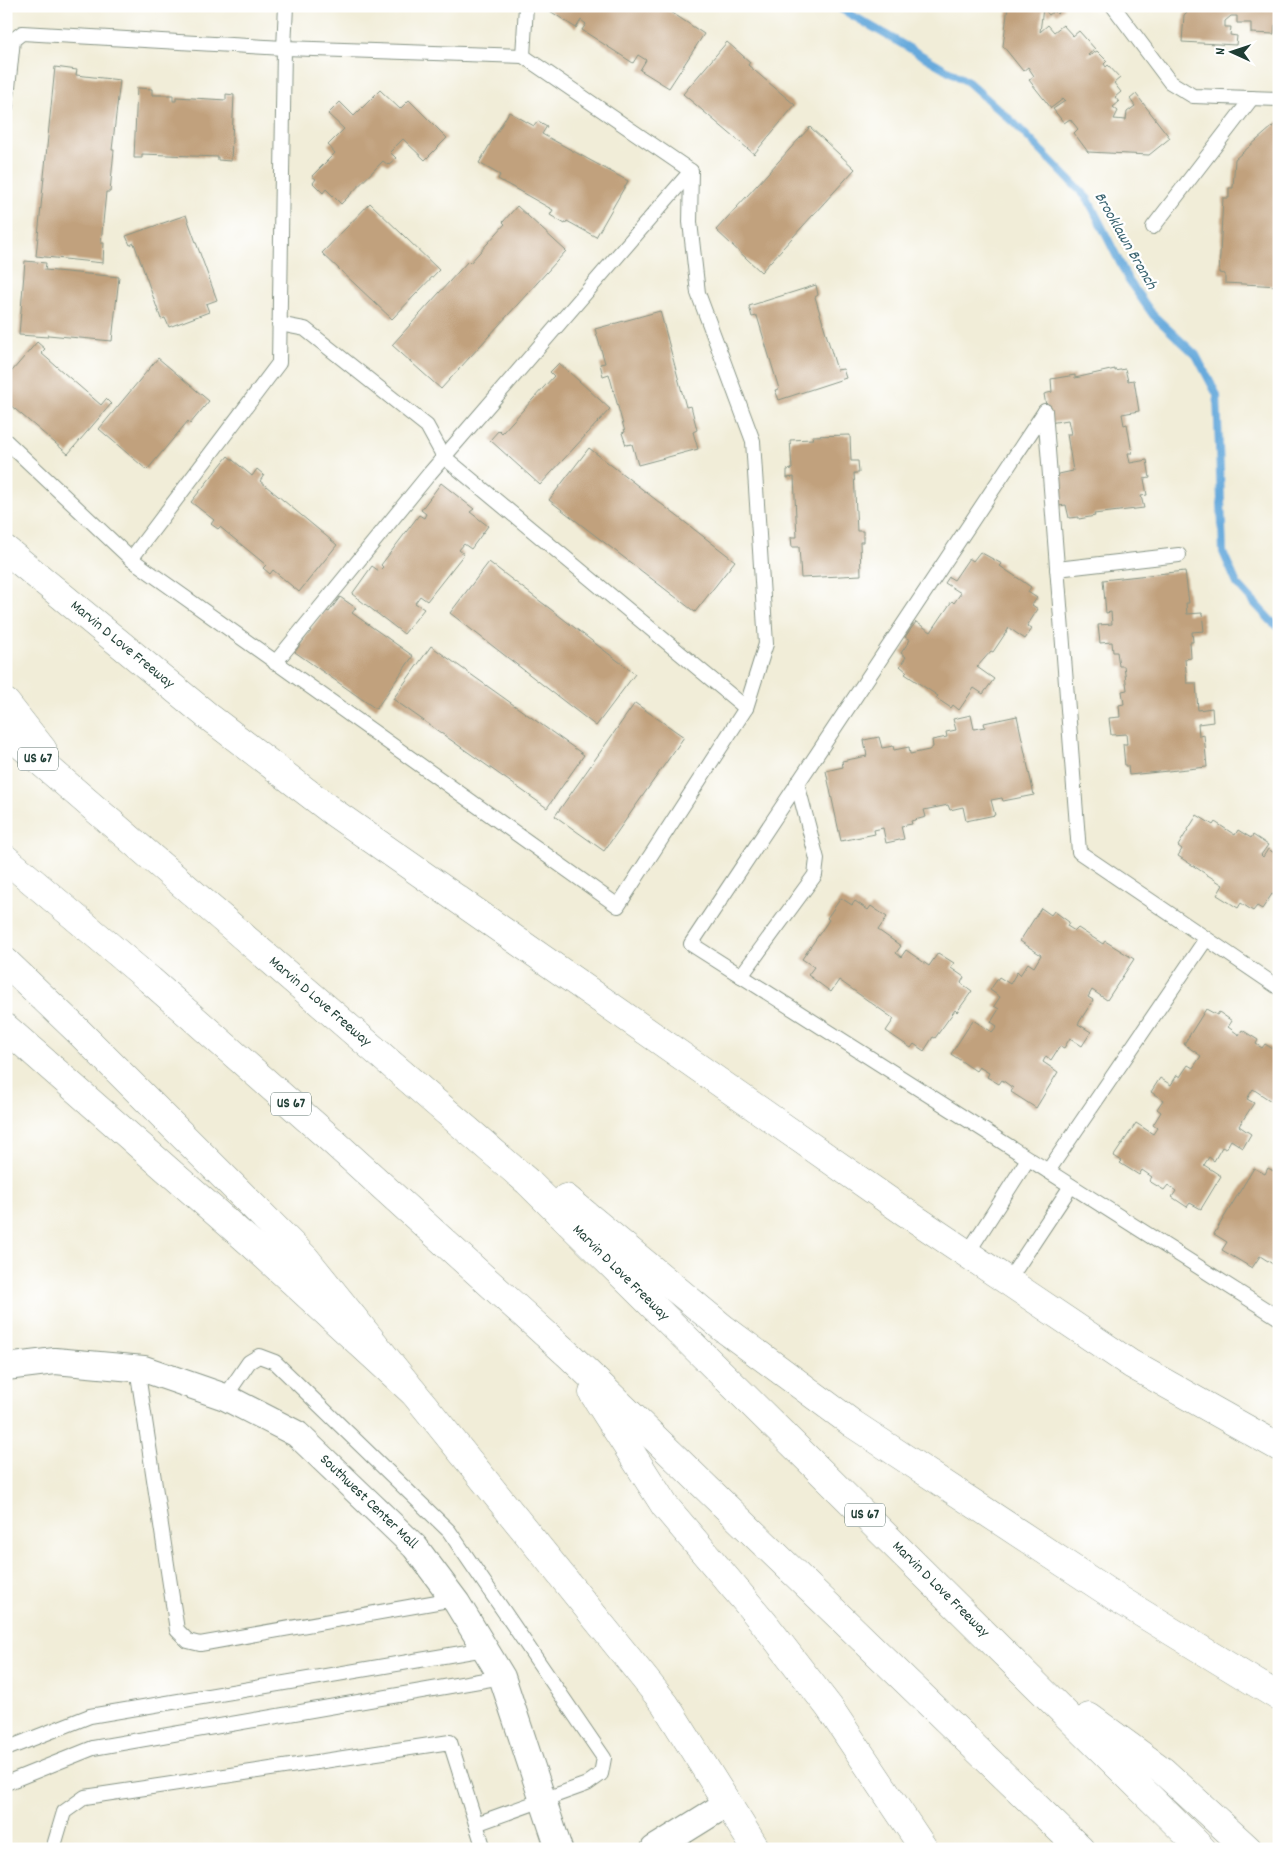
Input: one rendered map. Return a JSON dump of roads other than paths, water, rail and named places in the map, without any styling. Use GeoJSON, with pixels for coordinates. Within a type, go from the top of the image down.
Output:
{"type":"FeatureCollection","features":[{"type":"Feature","properties":{"kind":"main road","name":"Marvin D Love Freeway"},"geometry":{"type":"LineString","coordinates":[[6,550],[209,717],[333,812],[967,1254],[1131,1364],[1279,1447]]}},
{"type":"Feature","properties":{"kind":"main road"},"geometry":{"type":"LineString","coordinates":[[6,703],[18,716],[69,785]]}},
{"type":"Feature","properties":{"kind":"main road","name":"Marvin D Love Freeway"},"geometry":{"type":"LineString","coordinates":[[6,732],[528,1182],[1202,1849]]}},
{"type":"Feature","properties":{"kind":"main road","name":"US 67"},"geometry":{"type":"LineString","coordinates":[[6,859],[150,980],[326,1135],[571,1357],[1080,1849]]}},
{"type":"Feature","properties":{"kind":"main road"},"geometry":{"type":"LineString","coordinates":[[6,962],[306,1259],[664,1704],[728,1803],[750,1846]]}},
{"type":"Feature","properties":{"kind":"main road"},"geometry":{"type":"LineString","coordinates":[[6,1028],[252,1244],[414,1393]]}},
{"type":"Feature","properties":{"kind":"main road"},"geometry":{"type":"LineString","coordinates":[[528,1182],[569,1199],[723,1328],[853,1424],[1117,1598],[1279,1697]]}},
{"type":"Feature","properties":{"kind":"main road"},"geometry":{"type":"LineString","coordinates":[[571,1357],[665,1506],[764,1623],[829,1708],[924,1849]]}},
{"type":"Feature","properties":{"kind":"main road"},"geometry":{"type":"LineString","coordinates":[[1017,1665],[1163,1771],[1248,1849]]}},
{"type":"Feature","properties":{"kind":"street","name":"Southwest Center Mall"},"geometry":{"type":"LineString","coordinates":[[6,1367],[55,1362],[137,1368],[225,1397],[297,1434],[415,1547],[454,1599],[502,1677],[559,1849]]}},
{"type":"Feature","properties":{"kind":"street"},"geometry":{"type":"LineString","coordinates":[[654,1849],[728,1803]]}},
{"type":"Feature","properties":{"kind":"lane"},"geometry":{"type":"LineString","coordinates":[[131,559],[278,363],[286,6]]}},
{"type":"Feature","properties":{"kind":"lane"},"geometry":{"type":"LineString","coordinates":[[523,56],[526,6]]}},
{"type":"Feature","properties":{"kind":"lane"},"geometry":{"type":"LineString","coordinates":[[1113,6],[1170,82],[1193,96],[1279,99]]}},
{"type":"Feature","properties":{"kind":"lane"},"geometry":{"type":"LineString","coordinates":[[6,107],[13,40],[22,33],[284,48],[523,56],[691,171]]}},
{"type":"Feature","properties":{"kind":"lane"},"geometry":{"type":"LineString","coordinates":[[1153,227],[1252,98]]}},
{"type":"Feature","properties":{"kind":"lane"},"geometry":{"type":"LineString","coordinates":[[275,662],[444,457],[691,171]]}},
{"type":"Feature","properties":{"kind":"lane"},"geometry":{"type":"LineString","coordinates":[[6,441],[131,559],[618,906],[746,708],[766,644],[753,441],[698,293],[690,222],[691,171]]}},
{"type":"Feature","properties":{"kind":"lane"},"geometry":{"type":"LineString","coordinates":[[279,324],[305,329],[427,426],[444,457],[746,708]]}},
{"type":"Feature","properties":{"kind":"lane"},"geometry":{"type":"LineString","coordinates":[[1279,988],[1079,852],[1045,411],[691,944],[1279,1318]]}},
{"type":"Feature","properties":{"kind":"lane"},"geometry":{"type":"LineString","coordinates":[[1057,568],[1179,555]]}},
{"type":"Feature","properties":{"kind":"lane"},"geometry":{"type":"LineString","coordinates":[[741,976],[815,875],[817,858],[798,783]]}},
{"type":"Feature","properties":{"kind":"lane"},"geometry":{"type":"LineString","coordinates":[[1048,1171],[1206,939]]}},
{"type":"Feature","properties":{"kind":"lane"},"geometry":{"type":"LineString","coordinates":[[967,1254],[1028,1159]]}},
{"type":"Feature","properties":{"kind":"lane"},"geometry":{"type":"LineString","coordinates":[[1008,1281],[1071,1186]]}},
{"type":"Feature","properties":{"kind":"lane"},"geometry":{"type":"LineString","coordinates":[[225,1397],[249,1362],[259,1356],[275,1362],[449,1531],[604,1758],[601,1774],[587,1784],[476,1824]]}},
{"type":"Feature","properties":{"kind":"lane"},"geometry":{"type":"LineString","coordinates":[[137,1368],[177,1630],[188,1641],[200,1644],[454,1599]]}},
{"type":"Feature","properties":{"kind":"lane"},"geometry":{"type":"LineString","coordinates":[[6,1749],[90,1716],[485,1649]]}},
{"type":"Feature","properties":{"kind":"lane"},"geometry":{"type":"LineString","coordinates":[[6,1783],[93,1748],[502,1677]]}},
{"type":"Feature","properties":{"kind":"lane"},"geometry":{"type":"LineString","coordinates":[[53,1849],[64,1812],[85,1797],[450,1742],[484,1849]]}},
{"type":"Feature","properties":{"kind":"waterway","name":"Brooklawn Branch"},"geometry":{"type":"LineString","coordinates":[[836,6],[968,82],[1015,124],[1088,199],[1129,281],[1153,315],[1196,355],[1217,395],[1223,552],[1237,584],[1271,621],[1279,627]]}}]}
